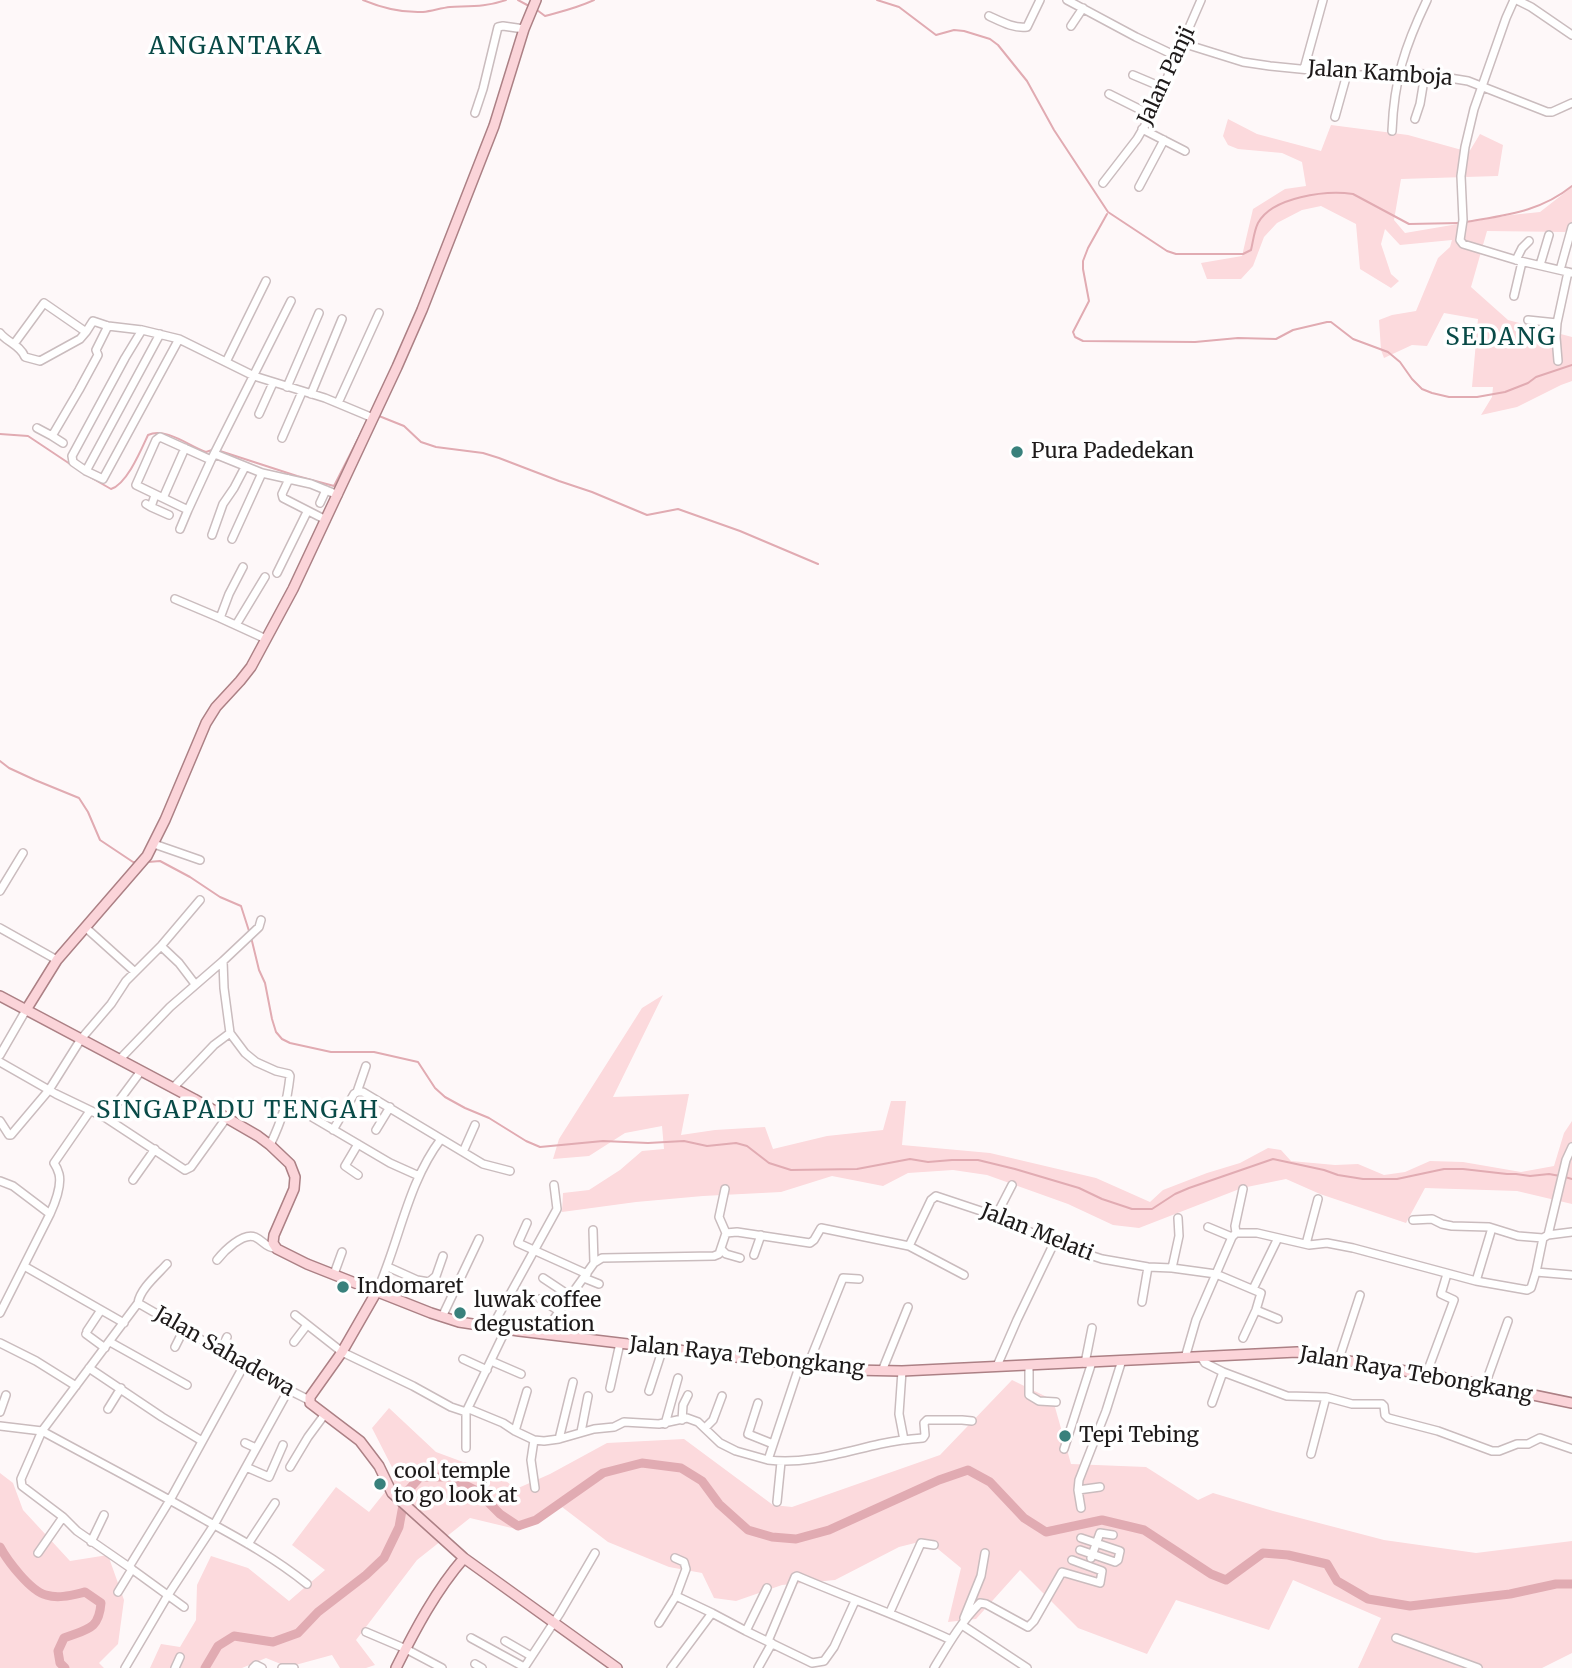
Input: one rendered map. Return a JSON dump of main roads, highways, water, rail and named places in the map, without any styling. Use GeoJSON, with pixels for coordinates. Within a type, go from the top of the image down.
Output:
{"type":"FeatureCollection","features":[{"type":"Feature","properties":{"kind":"main road"},"geometry":{"type":"LineString","coordinates":[[0,996],[26,1010],[57,960],[145,860],[206,723],[216,707],[246,674],[293,589],[422,310],[494,127],[533,8]]}},
{"type":"Feature","properties":{"kind":"main road","name":"Jalan Raya Tebongkang"},"geometry":{"type":"LineString","coordinates":[[26,1010],[227,1117],[258,1136],[290,1164],[296,1181],[276,1229],[273,1239],[275,1248],[307,1264],[459,1322],[851,1370],[902,1371],[1303,1353],[1572,1403]]}},
{"type":"Feature","properties":{"kind":"main road"},"geometry":{"type":"LineString","coordinates":[[377,1290],[310,1403],[365,1446],[397,1498],[464,1558],[617,1668]]}},
{"type":"Feature","properties":{"kind":"main road"},"geometry":{"type":"LineString","coordinates":[[396,1668],[435,1598],[464,1558]]}},
{"type":"Feature","properties":{"kind":"waterway"},"geometry":{"type":"LineString","coordinates":[[363,0],[392,9],[415,12],[485,5],[506,0]]}},
{"type":"Feature","properties":{"kind":"waterway"},"geometry":{"type":"LineString","coordinates":[[518,0],[529,6]]}},
{"type":"Feature","properties":{"kind":"waterway"},"geometry":{"type":"LineString","coordinates":[[537,10],[545,16],[594,0]]}},
{"type":"Feature","properties":{"kind":"waterway"},"geometry":{"type":"LineString","coordinates":[[877,0],[899,7],[936,35],[954,30],[964,31],[990,39],[998,45],[1027,81],[1054,130],[1108,212],[1167,251],[1176,254],[1243,254],[1251,250],[1258,223],[1265,214],[1287,201],[1329,193],[1353,194],[1409,224],[1460,223]]}},
{"type":"Feature","properties":{"kind":"waterway"},"geometry":{"type":"LineString","coordinates":[[1466,222],[1535,207],[1572,186]]}},
{"type":"Feature","properties":{"kind":"waterway"},"geometry":{"type":"LineString","coordinates":[[1107,214],[1083,261],[1089,301],[1073,332],[1075,337],[1083,341],[1195,342],[1238,338],[1276,339],[1293,330],[1331,322],[1353,339],[1388,352],[1422,389],[1449,397],[1477,397],[1505,392],[1536,377],[1572,365]]}},
{"type":"Feature","properties":{"kind":"waterway"},"geometry":{"type":"LineString","coordinates":[[379,416],[404,426],[421,442],[499,458],[647,515],[678,509],[740,531],[818,564]]}},
{"type":"Feature","properties":{"kind":"waterway"},"geometry":{"type":"LineString","coordinates":[[220,451],[334,486],[363,429]]}},
{"type":"Feature","properties":{"kind":"waterway"},"geometry":{"type":"LineString","coordinates":[[90,477],[111,489],[117,486],[133,466],[148,435],[155,433],[170,435],[206,452],[215,449]]}},
{"type":"Feature","properties":{"kind":"waterway"},"geometry":{"type":"LineString","coordinates":[[0,434],[28,436],[70,464]]}},
{"type":"Feature","properties":{"kind":"waterway"},"geometry":{"type":"LineString","coordinates":[[0,761],[9,768],[79,798],[100,840],[136,862]]}},
{"type":"Feature","properties":{"kind":"waterway"},"geometry":{"type":"LineString","coordinates":[[148,862],[160,861],[220,897],[241,906],[249,931]]}},
{"type":"Feature","properties":{"kind":"waterway"},"geometry":{"type":"LineString","coordinates":[[251,937],[265,983],[272,1019],[276,1032],[282,1039],[331,1052],[374,1052],[418,1062],[435,1088],[445,1097],[540,1147],[603,1141],[684,1141],[707,1146],[736,1143],[747,1146],[769,1163],[791,1170],[857,1169],[910,1159],[928,1162],[978,1160],[1079,1188],[1132,1209],[1152,1209],[1189,1188],[1273,1159],[1363,1179],[1397,1179],[1444,1169],[1560,1176]]}},
{"type":"Feature","properties":{"kind":"waterway"},"geometry":{"type":"LineString","coordinates":[[1565,1177],[1572,1179]]}},
{"type":"Feature","properties":{"kind":"waterway"},"geometry":{"type":"LineString","coordinates":[[205,1668],[218,1646],[234,1636],[273,1642],[298,1633],[318,1612],[366,1575],[384,1558],[399,1527],[405,1494],[420,1477],[449,1477],[477,1491],[500,1514],[518,1526],[536,1520],[603,1473],[642,1463],[681,1468],[702,1481],[719,1504],[748,1530],[772,1537],[796,1539],[829,1530],[939,1480],[968,1470],[990,1482],[1024,1518],[1046,1532],[1102,1520],[1144,1530],[1211,1574],[1226,1580],[1263,1553],[1288,1555],[1327,1564],[1337,1581],[1368,1599],[1410,1606],[1510,1594],[1556,1584],[1572,1584]]}},
{"type":"Feature","properties":{"kind":"waterway"},"geometry":{"type":"LineString","coordinates":[[0,1547],[20,1574],[40,1592],[56,1597],[85,1592],[101,1603],[98,1619],[94,1624],[64,1638],[58,1651],[60,1663],[65,1668]]}},
{"type":"Feature","properties":{"kind":"place","name":"Pura Padedekan"},"geometry":{"type":"Point","coordinates":[1017,452]}},
{"type":"Feature","properties":{"kind":"place","name":"Indomaret"},"geometry":{"type":"Point","coordinates":[343,1287]}},
{"type":"Feature","properties":{"kind":"place","name":"luwak coffee degustation"},"geometry":{"type":"Point","coordinates":[460,1313]}},
{"type":"Feature","properties":{"kind":"place","name":"Tepi Tebing"},"geometry":{"type":"Point","coordinates":[1065,1436]}},
{"type":"Feature","properties":{"kind":"place","name":"cool temple to go look at"},"geometry":{"type":"Point","coordinates":[380,1484]}},
{"type":"Feature","properties":{"kind":"district","name":"ANGANTAKA"},"geometry":{"type":"Point","coordinates":[236,47]}},
{"type":"Feature","properties":{"kind":"district","name":"SEDANG"},"geometry":{"type":"Point","coordinates":[1501,338]}},
{"type":"Feature","properties":{"kind":"district","name":"SINGAPADU TENGAH"},"geometry":{"type":"Point","coordinates":[238,1111]}}]}
